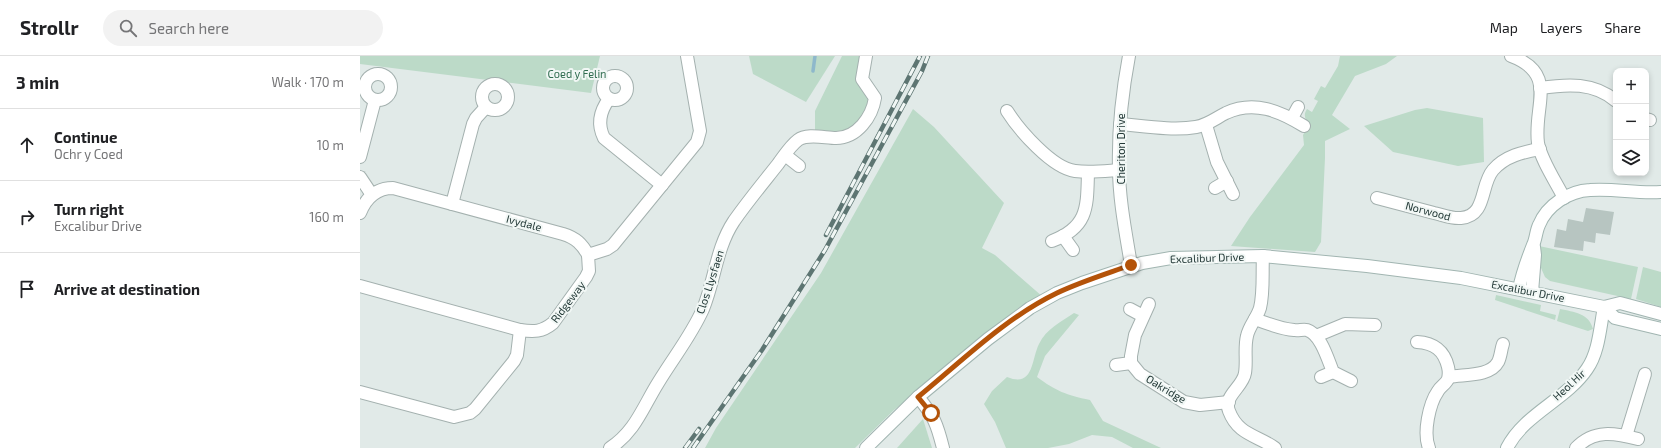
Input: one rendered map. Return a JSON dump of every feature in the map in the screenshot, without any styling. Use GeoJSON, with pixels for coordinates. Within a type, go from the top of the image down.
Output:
{"type":"FeatureCollection","features":[{"type":"Feature","properties":{"kind":"street"},"geometry":{"type":"LineString","coordinates":[[588,255],[607,249],[613,245],[700,137],[687,56]]}},
{"type":"Feature","properties":{"kind":"street","name":"Clos Llysfaen"},"geometry":{"type":"LineString","coordinates":[[610,448],[626,435],[641,415],[657,384],[686,342],[703,308],[716,261],[726,233],[744,207],[798,139],[818,136],[837,138],[852,134],[864,123],[873,108],[875,98],[862,80],[866,56]]}},
{"type":"Feature","properties":{"kind":"street","name":"Cheriton Drive"},"geometry":{"type":"LineString","coordinates":[[1129,56],[1123,92],[1120,124],[1119,170],[1131,265]]}},
{"type":"Feature","properties":{"kind":"street"},"geometry":{"type":"LineString","coordinates":[[1511,56],[1528,64],[1538,76],[1540,88],[1538,135],[1540,149],[1564,198]]}},
{"type":"Feature","properties":{"kind":"street"},"geometry":{"type":"LineString","coordinates":[[1540,88],[1579,85],[1600,91],[1613,99]]}},
{"type":"Feature","properties":{"kind":"street"},"geometry":{"type":"LineString","coordinates":[[609,99],[600,115],[601,132],[604,138],[662,185]]}},
{"type":"Feature","properties":{"kind":"street"},"geometry":{"type":"LineString","coordinates":[[360,157],[374,100]]}},
{"type":"Feature","properties":{"kind":"street"},"geometry":{"type":"LineString","coordinates":[[452,204],[473,124],[476,118],[486,107]]}},
{"type":"Feature","properties":{"kind":"street"},"geometry":{"type":"LineString","coordinates":[[1120,124],[1195,128],[1206,125],[1233,110],[1254,107],[1283,113],[1304,126]]}},
{"type":"Feature","properties":{"kind":"street"},"geometry":{"type":"LineString","coordinates":[[1292,118],[1298,107]]}},
{"type":"Feature","properties":{"kind":"street"},"geometry":{"type":"LineString","coordinates":[[1007,111],[1044,155],[1065,169],[1088,172],[1119,170]]}},
{"type":"Feature","properties":{"kind":"street"},"geometry":{"type":"LineString","coordinates":[[1206,125],[1217,162],[1233,194]]}},
{"type":"Feature","properties":{"kind":"street","name":"Norwood"},"geometry":{"type":"LineString","coordinates":[[1377,198],[1455,218],[1469,217],[1480,206],[1488,179],[1492,171],[1498,165],[1515,155],[1540,149]]}},
{"type":"Feature","properties":{"kind":"street"},"geometry":{"type":"LineString","coordinates":[[785,155],[799,166]]}},
{"type":"Feature","properties":{"kind":"street"},"geometry":{"type":"LineString","coordinates":[[1073,250],[1057,238],[1073,229],[1081,220],[1086,207],[1088,172]]}},
{"type":"Feature","properties":{"kind":"street"},"geometry":{"type":"LineString","coordinates":[[360,177],[372,195],[363,204],[360,213]]}},
{"type":"Feature","properties":{"kind":"street"},"geometry":{"type":"LineString","coordinates":[[1215,188],[1226,181]]}},
{"type":"Feature","properties":{"kind":"street","name":"Ivydale"},"geometry":{"type":"LineString","coordinates":[[372,195],[386,188],[393,188],[572,237],[583,246],[588,255]]}},
{"type":"Feature","properties":{"kind":"street"},"geometry":{"type":"LineString","coordinates":[[1532,292],[1536,232],[1543,217],[1552,206],[1577,192],[1590,190],[1661,192]]}},
{"type":"Feature","properties":{"kind":"street"},"geometry":{"type":"LineString","coordinates":[[1519,289],[1529,253],[1534,244]]}},
{"type":"Feature","properties":{"kind":"street","name":"Ridgeway"},"geometry":{"type":"LineString","coordinates":[[360,286],[520,330],[532,332],[540,331],[553,323],[586,277],[589,271],[588,255]]}},
{"type":"Feature","properties":{"kind":"street"},"geometry":{"type":"LineString","coordinates":[[1263,256],[1262,294],[1259,309],[1247,336],[1245,374],[1238,387],[1229,398],[1228,410],[1239,428],[1248,434],[1267,442],[1275,448]]}},
{"type":"Feature","properties":{"kind":"street","name":"Excalibur Drive"},"geometry":{"type":"LineString","coordinates":[[866,448],[918,397],[988,339],[1030,308],[1057,293],[1131,265],[1171,258],[1263,256],[1367,266],[1462,278],[1604,307],[1620,303],[1661,314]]}},
{"type":"Feature","properties":{"kind":"street"},"geometry":{"type":"LineString","coordinates":[[1116,365],[1132,363],[1135,335],[1149,304]]}},
{"type":"Feature","properties":{"kind":"street","name":"Excalibur Drive"},"geometry":{"type":"LineString","coordinates":[[1604,307],[1615,318],[1661,329]]}},
{"type":"Feature","properties":{"kind":"street","name":"Heol Hir"},"geometry":{"type":"LineString","coordinates":[[1507,448],[1523,427],[1577,381],[1588,368],[1595,351],[1604,307]]}},
{"type":"Feature","properties":{"kind":"street"},"geometry":{"type":"LineString","coordinates":[[1130,309],[1143,316]]}},
{"type":"Feature","properties":{"kind":"street"},"geometry":{"type":"LineString","coordinates":[[1255,319],[1275,327],[1307,330],[1316,336],[1324,348],[1333,372],[1351,381]]}},
{"type":"Feature","properties":{"kind":"street"},"geometry":{"type":"LineString","coordinates":[[1316,336],[1345,324],[1375,325]]}},
{"type":"Feature","properties":{"kind":"street"},"geometry":{"type":"LineString","coordinates":[[360,392],[447,416],[462,416],[475,409],[514,361],[517,355],[520,330]]}},
{"type":"Feature","properties":{"kind":"street"},"geometry":{"type":"LineString","coordinates":[[1417,342],[1425,342],[1441,350],[1447,364],[1449,377]]}},
{"type":"Feature","properties":{"kind":"street"},"geometry":{"type":"LineString","coordinates":[[1429,448],[1426,439],[1427,423],[1438,391],[1449,377],[1490,370],[1499,360],[1503,344]]}},
{"type":"Feature","properties":{"kind":"street","name":"Oakridge"},"geometry":{"type":"LineString","coordinates":[[1132,363],[1140,374],[1184,402],[1200,405],[1229,402]]}},
{"type":"Feature","properties":{"kind":"street"},"geometry":{"type":"LineString","coordinates":[[1320,377],[1333,372]]}},
{"type":"Feature","properties":{"kind":"street"},"geometry":{"type":"LineString","coordinates":[[1626,436],[1645,374]]}},
{"type":"Feature","properties":{"kind":"street"},"geometry":{"type":"LineString","coordinates":[[918,397],[931,413],[936,423],[942,448]]}},
{"type":"Feature","properties":{"kind":"street"},"geometry":{"type":"LineString","coordinates":[[1576,448],[1586,440],[1600,434],[1617,434],[1638,439]]}},
{"type":"Feature","properties":{"kind":"green space","name":"Coed y Felin"},"geometry":{"type":"Polygon","coordinates":[[[360,56],[600,56],[591,93],[360,64],[360,56]]]}},
{"type":"Feature","properties":{"kind":"green space"},"geometry":{"type":"Polygon","coordinates":[[[749,56],[835,56],[806,102],[753,74],[749,56]]]}},
{"type":"Feature","properties":{"kind":"green space"},"geometry":{"type":"Polygon","coordinates":[[[842,56],[866,56],[862,79],[875,98],[864,123],[839,133],[815,130],[815,111],[842,56]]]}},
{"type":"Feature","properties":{"kind":"green space"},"geometry":{"type":"Polygon","coordinates":[[[1340,56],[1397,56],[1386,64],[1355,76],[1332,115],[1350,129],[1325,141],[1321,242],[1315,252],[1231,246],[1250,217],[1304,145],[1303,135],[1309,125],[1306,121],[1305,113],[1307,109],[1312,112],[1318,101],[1314,99],[1321,86],[1325,88],[1338,66],[1340,56]]]}},
{"type":"Feature","properties":{"kind":"green space"},"geometry":{"type":"Polygon","coordinates":[[[1427,108],[1483,118],[1484,162],[1458,166],[1393,152],[1364,126],[1415,110],[1427,108]]]}},
{"type":"Feature","properties":{"kind":"green space"},"geometry":{"type":"Polygon","coordinates":[[[913,109],[934,127],[1004,203],[982,248],[995,255],[1043,297],[1021,306],[894,410],[855,448],[705,448],[716,428],[821,273],[913,109]]]}},
{"type":"Feature","properties":{"kind":"green space"},"geometry":{"type":"Polygon","coordinates":[[[1539,246],[1638,267],[1631,299],[1550,281],[1545,277],[1541,268],[1538,268],[1539,246]]]}},
{"type":"Feature","properties":{"kind":"green space"},"geometry":{"type":"Polygon","coordinates":[[[1643,267],[1661,272],[1661,307],[1636,299],[1643,267]]]}},
{"type":"Feature","properties":{"kind":"green space"},"geometry":{"type":"Polygon","coordinates":[[[1496,295],[1541,305],[1540,311],[1556,315],[1555,320],[1495,300],[1496,295]]]}},
{"type":"Feature","properties":{"kind":"green space"},"geometry":{"type":"Polygon","coordinates":[[[1560,309],[1576,312],[1584,316],[1591,324],[1593,329],[1588,331],[1557,321],[1560,309]]]}},
{"type":"Feature","properties":{"kind":"green space"},"geometry":{"type":"Polygon","coordinates":[[[1074,313],[1079,315],[1045,356],[1037,377],[1062,392],[1090,400],[1103,421],[1161,448],[1133,448],[1112,437],[1092,435],[1069,444],[1048,448],[1006,448],[995,422],[984,404],[992,391],[1007,377],[1022,379],[1027,376],[1036,350],[1042,339],[1054,326],[1074,313]]]}},
{"type":"Feature","properties":{"kind":"green space"},"geometry":{"type":"Polygon","coordinates":[[[923,419],[932,448],[897,448],[923,419]]]}},
{"type":"Feature","properties":{"kind":"building"},"geometry":{"type":"Polygon","coordinates":[[[1586,208],[1614,212],[1610,235],[1596,233],[1595,243],[1584,241],[1583,251],[1554,247],[1557,229],[1566,231],[1568,219],[1583,222],[1586,208]]]}},
{"type":"Feature","properties":{"kind":"waterway"},"geometry":{"type":"LineString","coordinates":[[813,71],[815,56]]}},
{"type":"Feature","properties":{"kind":"railway"},"geometry":{"type":"LineString","coordinates":[[826,235],[920,56]]}},
{"type":"Feature","properties":{"kind":"railway"},"geometry":{"type":"LineString","coordinates":[[693,448],[762,350],[825,250],[922,71],[928,56]]}},
{"type":"Feature","properties":{"kind":"railway"},"geometry":{"type":"LineString","coordinates":[[685,448],[699,429]]}},
{"type":"Feature","properties":{"kind":"route"},"geometry":{"type":"LineString","coordinates":[[931,413],[918,397],[1006,325],[1030,308],[1057,293],[1131,265]]}}]}
